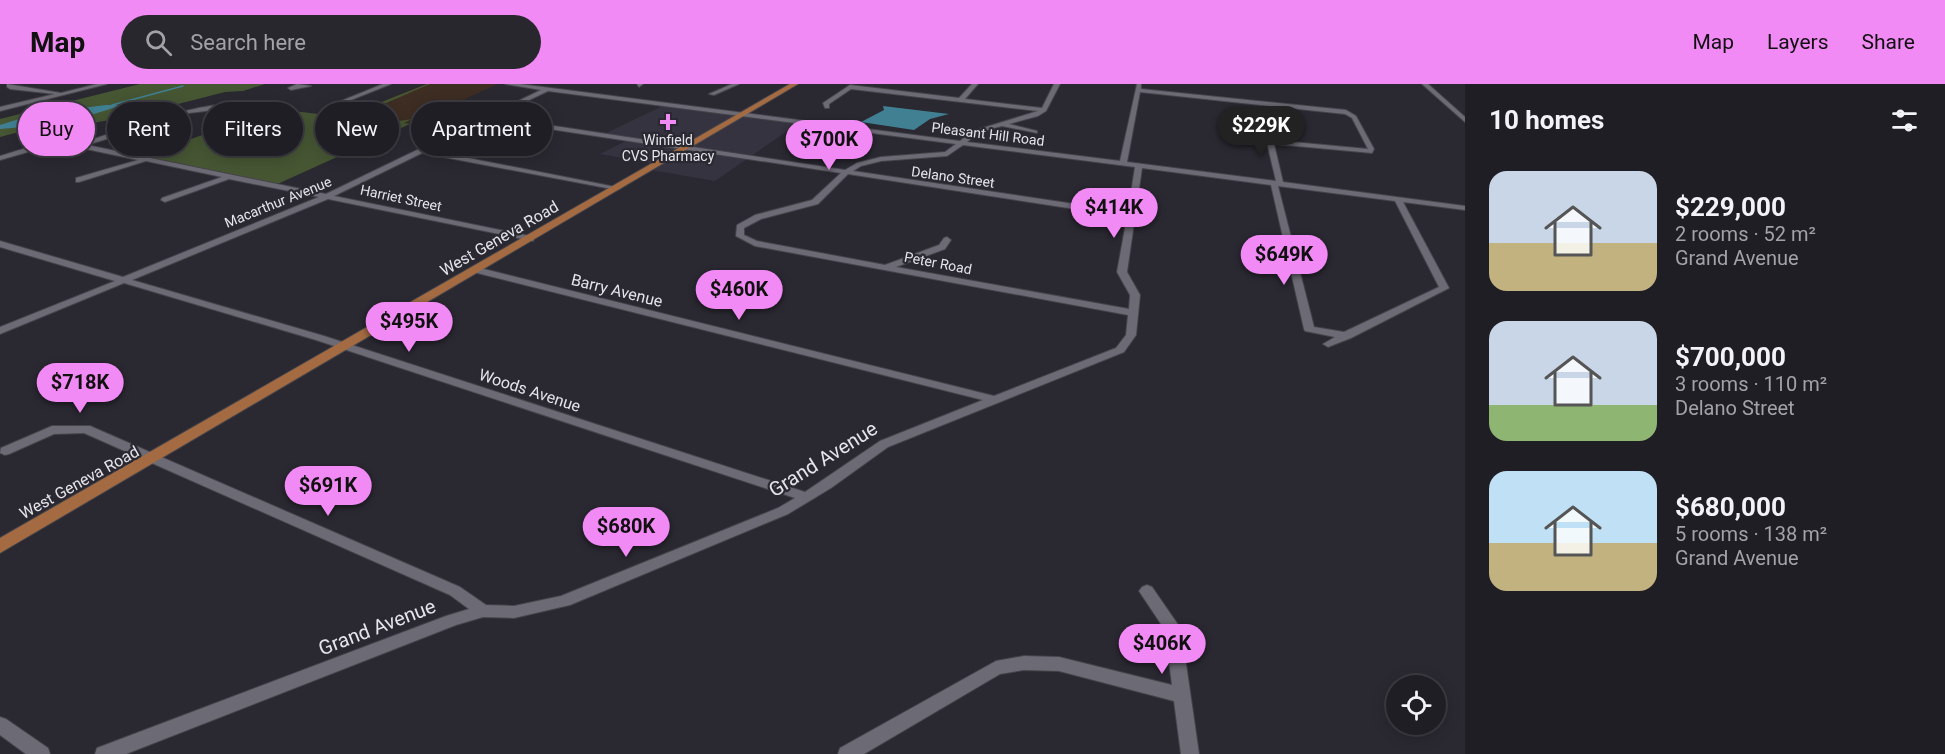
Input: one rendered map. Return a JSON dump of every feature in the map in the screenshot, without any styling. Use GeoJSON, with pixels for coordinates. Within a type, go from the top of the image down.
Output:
{"type":"FeatureCollection","features":[{"type":"Feature","properties":{"kind":"main road","name":"West Geneva Road"},"geometry":{"type":"LineString","coordinates":[[0,546],[795,84]]}},
{"type":"Feature","properties":{"kind":"street"},"geometry":{"type":"LineString","coordinates":[[0,110],[104,84]]}},
{"type":"Feature","properties":{"kind":"street"},"geometry":{"type":"LineString","coordinates":[[344,101],[388,84]]}},
{"type":"Feature","properties":{"kind":"street","name":"Pleasant Hill Road"},"geometry":{"type":"LineString","coordinates":[[508,84],[1465,208]]}},
{"type":"Feature","properties":{"kind":"street","name":"Macarthur Avenue"},"geometry":{"type":"LineString","coordinates":[[521,102],[559,84]]}},
{"type":"Feature","properties":{"kind":"street"},"geometry":{"type":"LineString","coordinates":[[712,94],[736,84]]}},
{"type":"Feature","properties":{"kind":"street"},"geometry":{"type":"LineString","coordinates":[[884,92],[893,84]]}},
{"type":"Feature","properties":{"kind":"street"},"geometry":{"type":"LineString","coordinates":[[961,100],[975,84]]}},
{"type":"Feature","properties":{"kind":"street"},"geometry":{"type":"LineString","coordinates":[[845,173],[869,161],[943,155],[963,143],[975,132],[1032,117],[1044,110],[1057,84]]}},
{"type":"Feature","properties":{"kind":"street"},"geometry":{"type":"LineString","coordinates":[[1425,84],[1465,120]]}},
{"type":"Feature","properties":{"kind":"street"},"geometry":{"type":"LineString","coordinates":[[0,89],[10,85],[65,94]]}},
{"type":"Feature","properties":{"kind":"street"},"geometry":{"type":"LineString","coordinates":[[827,107],[826,103],[850,87],[1044,110]]}},
{"type":"Feature","properties":{"kind":"street"},"geometry":{"type":"LineString","coordinates":[[1123,164],[1139,87],[1343,111],[1354,117],[1371,148],[1370,152],[1270,142],[1243,129]]}},
{"type":"Feature","properties":{"kind":"street"},"geometry":{"type":"LineString","coordinates":[[1002,125],[1035,132]]}},
{"type":"Feature","properties":{"kind":"street","name":"Delano Street"},"geometry":{"type":"LineString","coordinates":[[552,128],[1130,215]]}},
{"type":"Feature","properties":{"kind":"street"},"geometry":{"type":"LineString","coordinates":[[1270,142],[1309,329],[1347,336]]}},
{"type":"Feature","properties":{"kind":"street","name":"Harriet Street"},"geometry":{"type":"LineString","coordinates":[[95,148],[228,178],[329,196],[530,239]]}},
{"type":"Feature","properties":{"kind":"street","name":"Harriet Street"},"geometry":{"type":"LineString","coordinates":[[0,159],[18,154]]}},
{"type":"Feature","properties":{"kind":"street","name":"Macarthur Avenue"},"geometry":{"type":"LineString","coordinates":[[0,331],[329,196],[411,156]]}},
{"type":"Feature","properties":{"kind":"street"},"geometry":{"type":"LineString","coordinates":[[447,156],[616,188]]}},
{"type":"Feature","properties":{"kind":"street"},"geometry":{"type":"LineString","coordinates":[[79,180],[145,160]]}},
{"type":"Feature","properties":{"kind":"street","name":"Grand Avenue"},"geometry":{"type":"LineString","coordinates":[[104,754],[483,611],[514,612],[564,602],[783,511],[884,444],[1120,350],[1131,335],[1134,293],[1122,272],[1139,166]]}},
{"type":"Feature","properties":{"kind":"street","name":"Peter Road"},"geometry":{"type":"LineString","coordinates":[[845,173],[815,202],[753,219],[740,227],[740,236],[755,243],[1132,313]]}},
{"type":"Feature","properties":{"kind":"street"},"geometry":{"type":"LineString","coordinates":[[165,200],[228,178]]}},
{"type":"Feature","properties":{"kind":"street"},"geometry":{"type":"LineString","coordinates":[[1328,344],[1444,288],[1398,200]]}},
{"type":"Feature","properties":{"kind":"street"},"geometry":{"type":"LineString","coordinates":[[886,267],[942,247],[947,240]]}},
{"type":"Feature","properties":{"kind":"street","name":"Woods Avenue"},"geometry":{"type":"LineString","coordinates":[[0,244],[344,347],[807,497]]}},
{"type":"Feature","properties":{"kind":"street","name":"Barry Avenue"},"geometry":{"type":"LineString","coordinates":[[476,270],[995,400]]}},
{"type":"Feature","properties":{"kind":"street"},"geometry":{"type":"LineString","coordinates":[[5,452],[52,430],[86,429],[454,591],[483,611]]}},
{"type":"Feature","properties":{"kind":"street"},"geometry":{"type":"LineString","coordinates":[[1147,591],[1173,629],[1190,754]]}},
{"type":"Feature","properties":{"kind":"street"},"geometry":{"type":"LineString","coordinates":[[847,754],[996,668],[1024,663],[1059,664],[1182,694]]}},
{"type":"Feature","properties":{"kind":"street"},"geometry":{"type":"LineString","coordinates":[[0,725],[41,754]]}},
{"type":"Feature","properties":{"kind":"shaded area"},"geometry":{"type":"Polygon","coordinates":[[[426,84],[498,84],[458,102],[411,102],[410,124],[399,123],[399,102],[381,102],[426,84]]]}},
{"type":"Feature","properties":{"kind":"shaded area"},"geometry":{"type":"Polygon","coordinates":[[[665,105],[740,115],[656,164],[600,154],[628,140],[602,135],[665,105]]]}},
{"type":"Feature","properties":{"kind":"shaded area"},"geometry":{"type":"Polygon","coordinates":[[[744,115],[799,123],[715,181],[651,170],[744,115]]]}},
{"type":"Feature","properties":{"kind":"green space"},"geometry":{"type":"Polygon","coordinates":[[[140,84],[265,84],[243,91],[225,92],[186,102],[107,102],[107,121],[95,123],[95,102],[68,102],[140,84]]]}},
{"type":"Feature","properties":{"kind":"green space"},"geometry":{"type":"Polygon","coordinates":[[[427,84],[430,84],[389,102],[382,102],[427,84]]]}},
{"type":"Feature","properties":{"kind":"green space"},"geometry":{"type":"Polygon","coordinates":[[[303,112],[315,114],[315,156],[339,156],[273,186],[140,157],[191,156],[191,139],[203,135],[203,156],[303,156],[303,112]]]}},
{"type":"Feature","properties":{"kind":"green space"},"geometry":{"type":"Polygon","coordinates":[[[18,114],[18,134],[0,137],[0,119],[18,114]]]}},
{"type":"Feature","properties":{"kind":"green space"},"geometry":{"type":"Polygon","coordinates":[[[411,119],[404,123],[410,124],[399,129],[399,121],[411,119]]]}},
{"type":"Feature","properties":{"kind":"water"},"geometry":{"type":"Polygon","coordinates":[[[107,105],[107,110],[95,114],[95,106],[107,105]]]}},
{"type":"Feature","properties":{"kind":"water"},"geometry":{"type":"Polygon","coordinates":[[[883,106],[949,114],[930,119],[914,130],[861,122],[884,110],[883,106]]]}},
{"type":"Feature","properties":{"kind":"water"},"geometry":{"type":"Polygon","coordinates":[[[18,119],[18,127],[0,129],[0,125],[18,119]]]}},
{"type":"Feature","properties":{"kind":"waterway"},"geometry":{"type":"LineString","coordinates":[[123,102],[183,86]]}},
{"type":"Feature","properties":{"kind":"place","name":"Winfield CVS Pharmacy"},"geometry":{"type":"Point","coordinates":[668,122]}}]}
